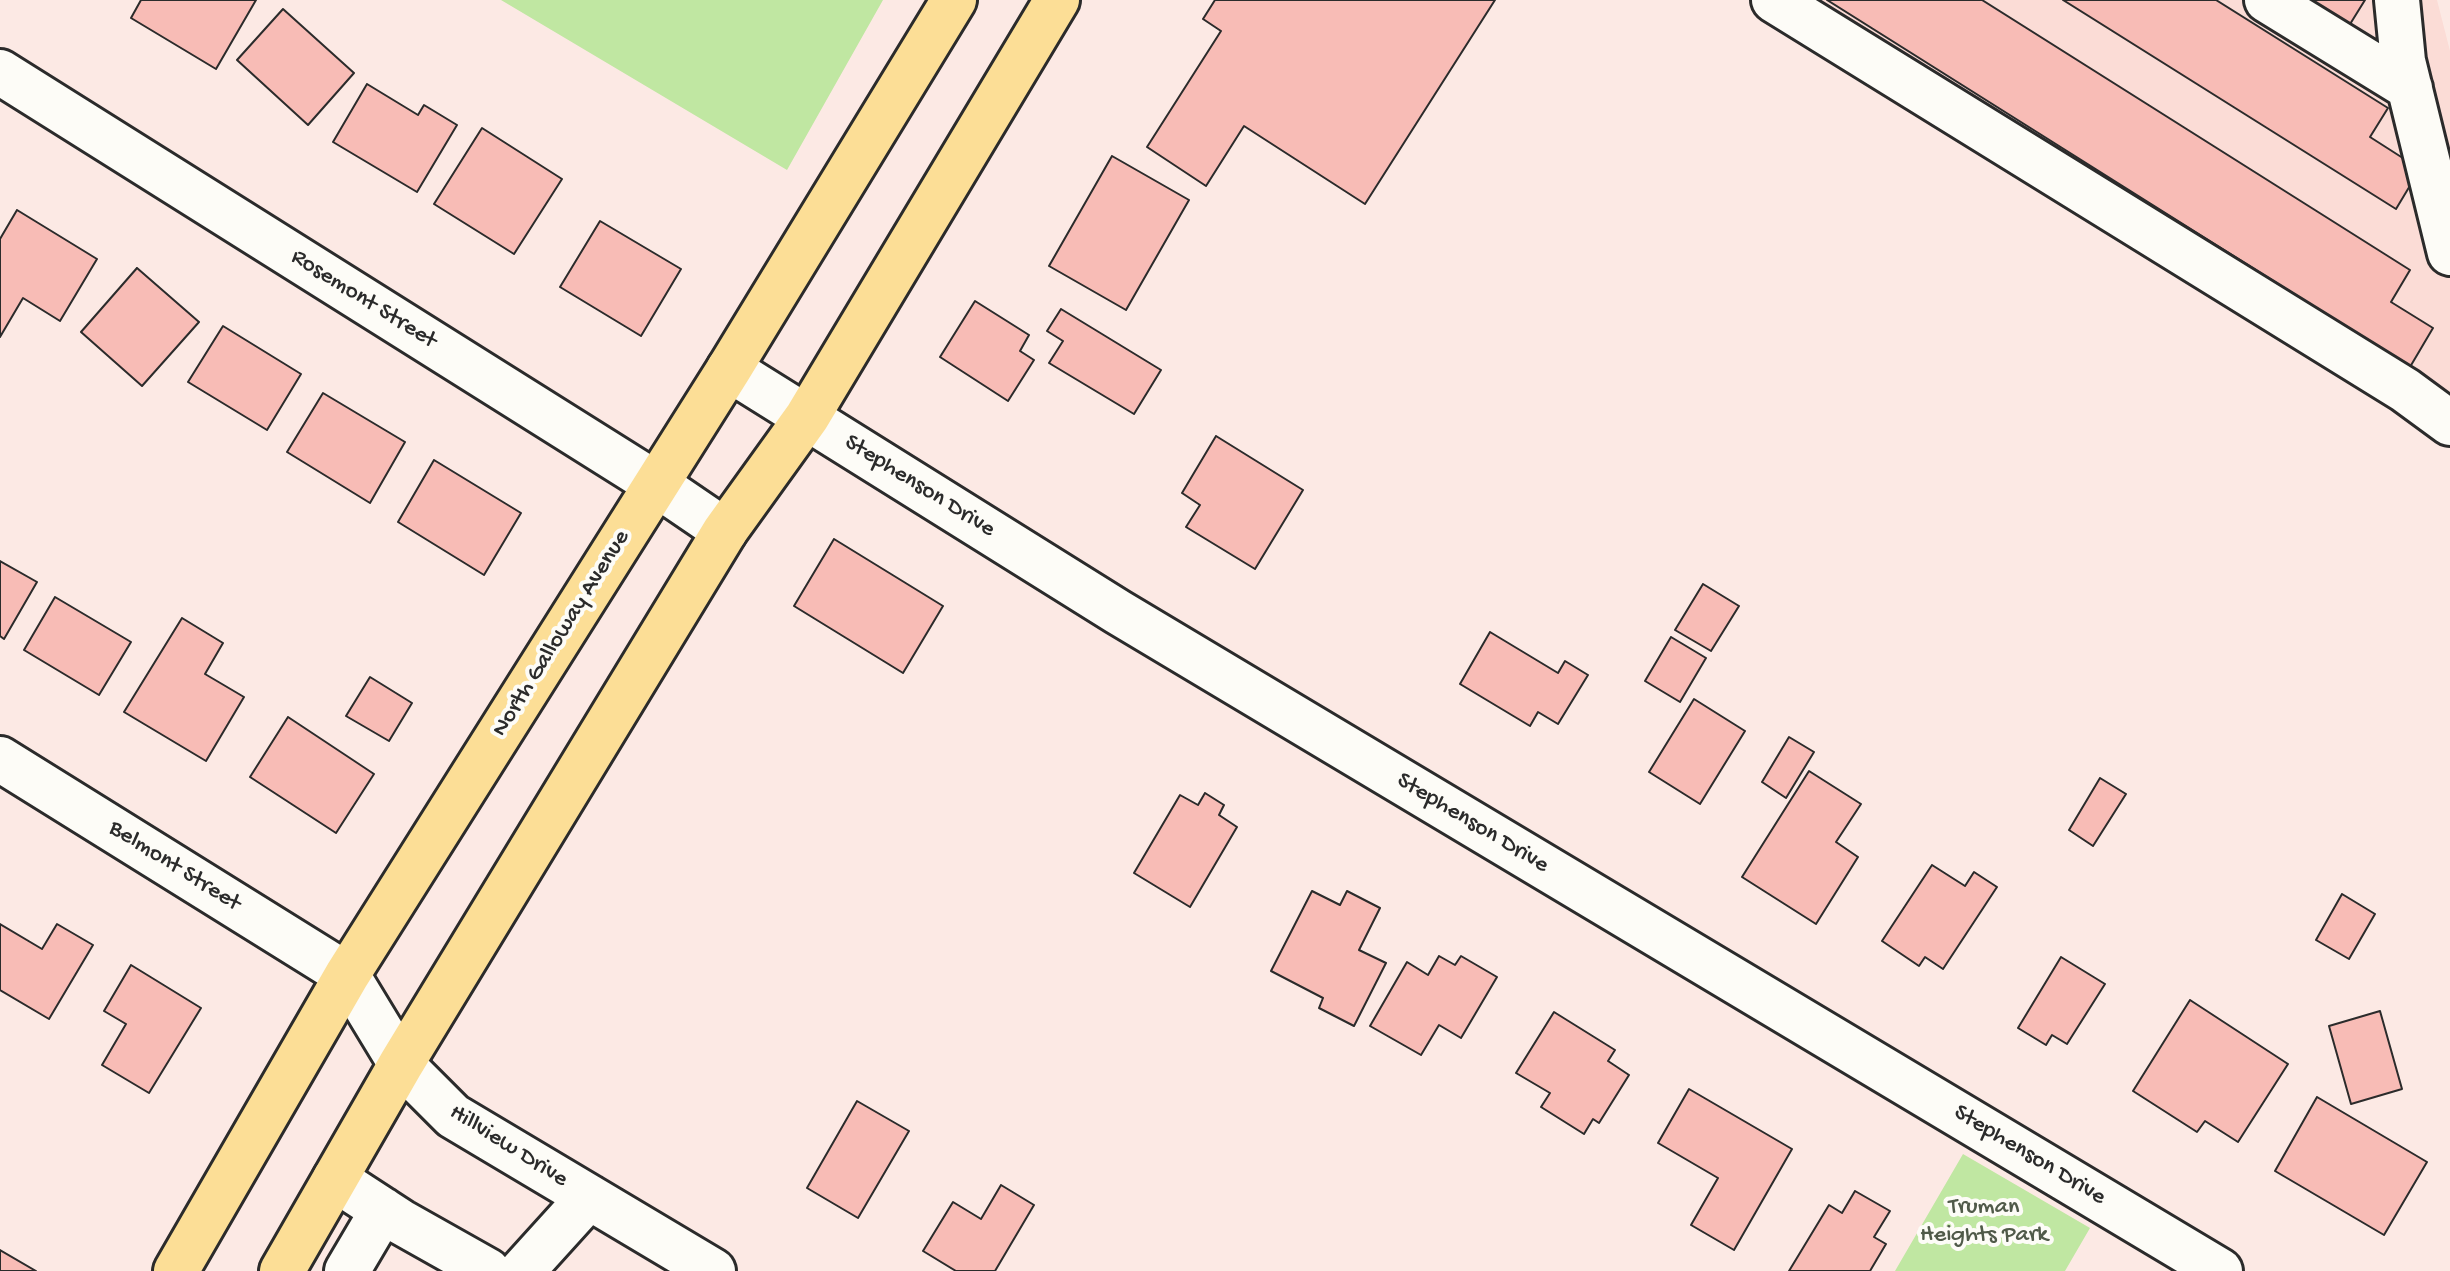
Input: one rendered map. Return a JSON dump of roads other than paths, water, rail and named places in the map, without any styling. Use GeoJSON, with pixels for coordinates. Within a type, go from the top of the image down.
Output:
{"type":"FeatureCollection","features":[{"type":"Feature","properties":{"kind":"main road","name":"North Galloway Avenue"},"geometry":{"type":"LineString","coordinates":[[176,1271],[347,975],[729,369],[954,0]]}},
{"type":"Feature","properties":{"kind":"main road"},"geometry":{"type":"LineString","coordinates":[[282,1271],[401,1064],[725,531],[807,417],[1057,0]]}},
{"type":"Feature","properties":{"kind":"street"},"geometry":{"type":"LineString","coordinates":[[1774,0],[2405,390],[2450,423]]}},
{"type":"Feature","properties":{"kind":"street"},"geometry":{"type":"LineString","coordinates":[[2267,0],[2410,88]]}},
{"type":"Feature","properties":{"kind":"street"},"geometry":{"type":"LineString","coordinates":[[2397,0],[2403,61],[2450,253]]}},
{"type":"Feature","properties":{"kind":"street","name":"Rosemont Street"},"geometry":{"type":"LineString","coordinates":[[0,72],[656,484],[725,531]]}},
{"type":"Feature","properties":{"kind":"street","name":"Stephenson Drive"},"geometry":{"type":"LineString","coordinates":[[729,369],[1118,612],[2220,1271]]}},
{"type":"Feature","properties":{"kind":"street","name":"Belmont Street"},"geometry":{"type":"LineString","coordinates":[[0,759],[347,975]]}},
{"type":"Feature","properties":{"kind":"street","name":"Hillview Drive"},"geometry":{"type":"LineString","coordinates":[[347,975],[401,1064],[453,1116],[713,1271]]}},
{"type":"Feature","properties":{"kind":"street"},"geometry":{"type":"LineString","coordinates":[[335,1179],[488,1271]]}},
{"type":"Feature","properties":{"kind":"street"},"geometry":{"type":"LineString","coordinates":[[522,1271],[589,1197]]}},
{"type":"Feature","properties":{"kind":"street"},"geometry":{"type":"LineString","coordinates":[[347,1271],[383,1210]]}},
{"type":"Feature","properties":{"kind":"park label","name":"Truman Heights Park"},"geometry":{"type":"Point","coordinates":[1984,1222]}}]}
